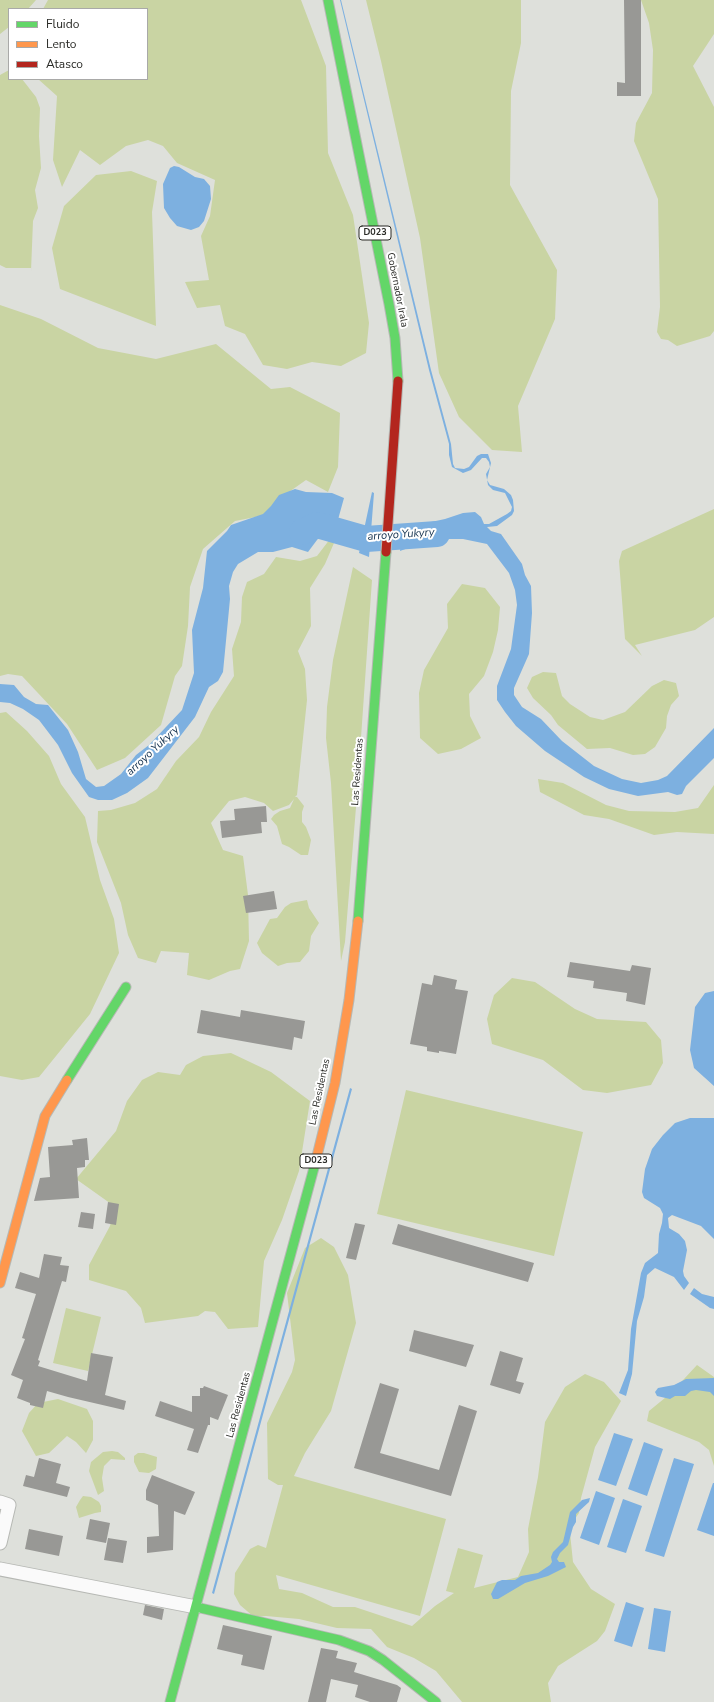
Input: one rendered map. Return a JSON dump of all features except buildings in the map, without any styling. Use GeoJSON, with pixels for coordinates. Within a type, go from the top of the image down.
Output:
{"type":"FeatureCollection","features":[{"type":"Feature","properties":{"kind":"main road","name":"Gobernador Irala"},"geometry":{"type":"LineString","coordinates":[[328,0],[395,338],[398,378],[392,469]]}},
{"type":"Feature","properties":{"kind":"main road","name":"Las Residentas"},"geometry":{"type":"LineString","coordinates":[[170,1702],[314,1169],[335,1083],[349,1000],[357,930],[392,469]]}},
{"type":"Feature","properties":{"kind":"main road"},"geometry":{"type":"LineString","coordinates":[[0,1283],[45,1116],[126,987]]}},
{"type":"Feature","properties":{"kind":"main road"},"geometry":{"type":"LineString","coordinates":[[196,1608],[339,1640],[369,1651],[383,1660],[436,1702]]}},
{"type":"Feature","properties":{"kind":"street"},"geometry":{"type":"LineString","coordinates":[[0,1502],[9,1505],[0,1542]]}},
{"type":"Feature","properties":{"kind":"street"},"geometry":{"type":"LineString","coordinates":[[0,1569],[196,1608]]}},
{"type":"Feature","properties":{"kind":"green space"},"geometry":{"type":"Polygon","coordinates":[[[0,0],[36,0],[29,8],[8,8],[8,28],[0,34],[0,0]]]}},
{"type":"Feature","properties":{"kind":"green space"},"geometry":{"type":"Polygon","coordinates":[[[48,0],[301,0],[326,66],[328,153],[353,215],[369,323],[366,353],[341,366],[312,362],[287,369],[263,365],[245,334],[225,326],[220,305],[197,308],[185,282],[209,280],[201,236],[210,216],[215,180],[177,163],[163,146],[148,140],[126,146],[100,165],[80,150],[62,187],[53,160],[57,96],[39,80],[148,80],[148,8],[44,8],[48,0]]]}},
{"type":"Feature","properties":{"kind":"green space"},"geometry":{"type":"Polygon","coordinates":[[[366,0],[521,0],[521,43],[511,91],[510,185],[557,270],[555,319],[518,406],[522,452],[492,450],[459,417],[439,373],[420,238],[366,0]]]}},
{"type":"Feature","properties":{"kind":"green space"},"geometry":{"type":"Polygon","coordinates":[[[641,0],[714,0],[714,34],[693,66],[714,107],[714,331],[710,336],[677,346],[668,340],[661,339],[657,332],[660,307],[658,199],[634,141],[636,123],[652,93],[653,50],[649,23],[641,0]]]}},
{"type":"Feature","properties":{"kind":"green space"},"geometry":{"type":"Polygon","coordinates":[[[8,71],[8,80],[23,80],[36,97],[40,108],[39,136],[41,168],[35,190],[38,208],[33,221],[31,271],[31,268],[6,268],[0,265],[0,75],[8,71]]]}},
{"type":"Feature","properties":{"kind":"green space"},"geometry":{"type":"Polygon","coordinates":[[[131,171],[157,181],[152,212],[156,326],[60,289],[52,248],[64,206],[96,175],[131,171]]]}},
{"type":"Feature","properties":{"kind":"green space"},"geometry":{"type":"Polygon","coordinates":[[[0,305],[41,319],[98,348],[156,359],[216,344],[271,389],[290,387],[340,413],[338,467],[328,492],[306,480],[279,499],[271,514],[235,521],[203,549],[190,587],[188,626],[182,666],[175,676],[161,725],[125,758],[97,770],[67,724],[22,676],[8,674],[0,676],[0,305]]]}},
{"type":"Feature","properties":{"kind":"green space"},"geometry":{"type":"Polygon","coordinates":[[[714,509],[714,617],[695,630],[635,645],[642,656],[625,639],[619,561],[622,551],[714,509]]]}},
{"type":"Feature","properties":{"kind":"green space"},"geometry":{"type":"Polygon","coordinates":[[[330,539],[334,543],[325,564],[310,588],[311,626],[298,651],[305,669],[307,700],[297,795],[295,797],[297,797],[304,806],[302,812],[302,822],[306,827],[311,840],[308,855],[301,855],[282,844],[277,826],[271,819],[280,811],[290,808],[294,799],[289,805],[273,811],[264,803],[245,797],[229,801],[211,823],[223,850],[243,856],[248,895],[249,941],[240,969],[230,971],[209,980],[187,975],[189,953],[161,951],[156,963],[138,958],[128,935],[121,903],[97,842],[98,811],[111,810],[135,803],[157,789],[176,761],[199,737],[211,712],[234,676],[232,649],[241,622],[242,597],[247,582],[264,574],[276,557],[300,561],[317,556],[330,539]]]}},
{"type":"Feature","properties":{"kind":"green space"},"geometry":{"type":"Polygon","coordinates":[[[353,567],[372,580],[357,795],[345,942],[341,961],[331,783],[326,738],[327,707],[333,660],[353,567]]]}},
{"type":"Feature","properties":{"kind":"green space"},"geometry":{"type":"Polygon","coordinates":[[[462,584],[485,588],[500,607],[498,630],[493,652],[484,676],[469,694],[470,716],[481,738],[461,749],[438,754],[420,738],[419,693],[424,670],[448,628],[447,604],[462,584]]]}},
{"type":"Feature","properties":{"kind":"green space"},"geometry":{"type":"Polygon","coordinates":[[[543,672],[556,673],[562,696],[570,704],[590,717],[603,720],[625,712],[652,686],[664,680],[676,683],[679,696],[671,705],[667,716],[666,728],[655,747],[645,754],[633,755],[610,748],[587,749],[558,725],[551,715],[533,698],[527,688],[532,677],[543,672]]]}},
{"type":"Feature","properties":{"kind":"green space"},"geometry":{"type":"Polygon","coordinates":[[[6,712],[27,731],[49,756],[61,784],[85,817],[100,880],[114,919],[119,953],[90,1014],[39,1077],[22,1080],[0,1076],[0,713],[6,712]]]}},
{"type":"Feature","properties":{"kind":"green space"},"geometry":{"type":"Polygon","coordinates":[[[538,779],[563,783],[606,805],[629,811],[675,812],[698,808],[714,785],[714,834],[677,832],[654,835],[609,819],[584,815],[540,792],[538,779]]]}},
{"type":"Feature","properties":{"kind":"green space"},"geometry":{"type":"Polygon","coordinates":[[[307,900],[309,908],[319,923],[311,936],[309,951],[300,962],[287,963],[278,966],[262,953],[257,943],[270,919],[277,918],[285,907],[291,903],[307,900]]]}},
{"type":"Feature","properties":{"kind":"green space"},"geometry":{"type":"Polygon","coordinates":[[[512,978],[535,982],[575,1009],[597,1019],[646,1022],[661,1040],[663,1063],[651,1085],[607,1093],[583,1090],[543,1060],[492,1044],[487,1019],[494,995],[512,978]]]}},
{"type":"Feature","properties":{"kind":"green space"},"geometry":{"type":"Polygon","coordinates":[[[231,1053],[271,1072],[310,1101],[299,1171],[282,1220],[264,1261],[258,1327],[228,1329],[215,1312],[205,1311],[198,1316],[145,1323],[141,1308],[126,1291],[89,1280],[89,1265],[110,1226],[114,1206],[76,1179],[116,1131],[127,1101],[142,1080],[158,1072],[180,1075],[186,1065],[203,1056],[231,1053]]]}},
{"type":"Feature","properties":{"kind":"green space"},"geometry":{"type":"Polygon","coordinates":[[[406,1090],[583,1132],[554,1256],[377,1214],[406,1090]]]}},
{"type":"Feature","properties":{"kind":"green space"},"geometry":{"type":"Polygon","coordinates":[[[321,1238],[334,1247],[348,1275],[356,1323],[331,1411],[305,1453],[294,1476],[446,1519],[420,1616],[276,1575],[279,1589],[302,1593],[333,1607],[355,1607],[412,1626],[435,1606],[454,1593],[446,1591],[458,1548],[483,1555],[474,1588],[518,1577],[529,1552],[528,1529],[538,1477],[545,1422],[565,1387],[585,1374],[604,1382],[621,1401],[595,1447],[581,1498],[579,1513],[572,1523],[570,1533],[573,1562],[591,1589],[615,1604],[605,1631],[597,1641],[558,1666],[548,1683],[551,1702],[462,1702],[436,1671],[414,1658],[387,1647],[371,1629],[337,1628],[299,1619],[266,1616],[254,1617],[240,1605],[234,1594],[235,1573],[250,1549],[258,1545],[266,1548],[283,1485],[278,1485],[268,1479],[267,1423],[292,1372],[295,1360],[287,1293],[305,1248],[321,1238]]]}},
{"type":"Feature","properties":{"kind":"green space"},"geometry":{"type":"Polygon","coordinates":[[[66,1308],[101,1317],[88,1371],[53,1363],[66,1308]]]}},
{"type":"Feature","properties":{"kind":"green space"},"geometry":{"type":"Polygon","coordinates":[[[697,1365],[714,1377],[714,1466],[709,1450],[699,1442],[647,1421],[649,1411],[671,1393],[697,1365]]]}},
{"type":"Feature","properties":{"kind":"green space"},"geometry":{"type":"Polygon","coordinates":[[[58,1399],[87,1409],[93,1421],[93,1440],[86,1453],[76,1442],[67,1436],[49,1453],[36,1456],[22,1431],[29,1413],[38,1403],[58,1399]]]}},
{"type":"Feature","properties":{"kind":"green space"},"geometry":{"type":"Polygon","coordinates":[[[103,1452],[118,1452],[125,1458],[125,1460],[111,1459],[104,1466],[102,1478],[104,1491],[98,1495],[89,1471],[91,1462],[103,1452]]]}},
{"type":"Feature","properties":{"kind":"green space"},"geometry":{"type":"Polygon","coordinates":[[[138,1453],[144,1453],[157,1457],[156,1469],[149,1473],[139,1472],[134,1462],[134,1456],[138,1453]]]}},
{"type":"Feature","properties":{"kind":"green space"},"geometry":{"type":"Polygon","coordinates":[[[83,1496],[91,1497],[99,1502],[101,1512],[79,1518],[76,1507],[83,1496]]]}},
{"type":"Feature","properties":{"kind":"water"},"geometry":{"type":"Polygon","coordinates":[[[340,0],[431,370],[451,444],[453,464],[455,468],[464,469],[469,467],[477,456],[481,454],[488,454],[491,463],[487,480],[486,474],[490,467],[486,458],[482,458],[471,470],[463,473],[452,467],[449,455],[449,444],[429,370],[340,0]]]}},
{"type":"Feature","properties":{"kind":"water"},"geometry":{"type":"Polygon","coordinates":[[[174,166],[179,167],[195,177],[204,179],[210,186],[211,199],[204,221],[199,227],[191,230],[177,226],[164,208],[163,184],[170,168],[174,166]]]}},
{"type":"Feature","properties":{"kind":"water"},"geometry":{"type":"Polygon","coordinates":[[[487,480],[490,485],[504,489],[511,495],[514,511],[512,515],[497,526],[487,527],[491,531],[501,534],[522,564],[525,575],[531,586],[532,613],[529,654],[514,688],[514,695],[522,707],[541,719],[562,741],[594,766],[622,779],[641,783],[658,780],[667,776],[714,728],[714,758],[686,786],[682,794],[677,795],[668,792],[638,796],[609,789],[584,777],[545,751],[516,726],[505,712],[497,700],[497,686],[511,649],[517,605],[515,590],[509,573],[487,544],[463,539],[449,539],[419,544],[400,551],[403,528],[445,519],[463,513],[475,512],[481,517],[484,524],[489,524],[511,511],[512,507],[505,493],[493,490],[488,485],[487,480]]]}},
{"type":"Feature","properties":{"kind":"water"},"geometry":{"type":"Polygon","coordinates":[[[295,489],[306,492],[332,493],[344,498],[334,534],[323,532],[308,552],[292,547],[273,552],[258,552],[238,564],[233,572],[229,586],[230,599],[223,672],[218,681],[209,687],[195,717],[148,778],[127,793],[112,800],[98,800],[89,797],[72,773],[58,745],[39,720],[23,709],[10,703],[0,702],[0,684],[14,685],[24,697],[36,704],[48,705],[68,730],[78,752],[86,779],[96,787],[104,786],[121,774],[136,755],[149,745],[182,710],[194,673],[192,630],[203,588],[207,551],[231,525],[263,514],[279,495],[295,489]]]}},
{"type":"Feature","properties":{"kind":"water"},"geometry":{"type":"Polygon","coordinates":[[[372,492],[374,493],[369,557],[359,553],[372,492]]]}},
{"type":"Feature","properties":{"kind":"water"},"geometry":{"type":"Polygon","coordinates":[[[714,991],[714,1086],[694,1068],[690,1050],[695,1007],[705,993],[714,991]]]}},
{"type":"Feature","properties":{"kind":"water"},"geometry":{"type":"Polygon","coordinates":[[[350,1088],[352,1089],[214,1594],[212,1593],[350,1088]]]}},
{"type":"Feature","properties":{"kind":"water"},"geometry":{"type":"Polygon","coordinates":[[[690,1118],[714,1118],[714,1239],[701,1226],[672,1215],[668,1218],[669,1228],[679,1234],[685,1241],[687,1250],[683,1271],[684,1276],[689,1283],[684,1290],[674,1277],[655,1268],[647,1275],[644,1297],[637,1321],[632,1374],[626,1396],[619,1393],[628,1370],[631,1329],[641,1273],[645,1263],[658,1253],[659,1234],[663,1214],[660,1208],[644,1198],[642,1192],[645,1169],[652,1149],[663,1135],[675,1123],[690,1118]]]}},
{"type":"Feature","properties":{"kind":"water"},"geometry":{"type":"Polygon","coordinates":[[[694,1288],[702,1294],[714,1297],[714,1309],[710,1308],[690,1294],[694,1288]]]}},
{"type":"Feature","properties":{"kind":"water"},"geometry":{"type":"Polygon","coordinates":[[[714,1378],[714,1396],[710,1392],[696,1390],[691,1391],[685,1396],[675,1396],[670,1399],[657,1396],[655,1392],[658,1388],[674,1385],[686,1379],[714,1378]]]}},
{"type":"Feature","properties":{"kind":"water"},"geometry":{"type":"Polygon","coordinates":[[[614,1433],[633,1439],[616,1486],[598,1480],[614,1433]]]}},
{"type":"Feature","properties":{"kind":"water"},"geometry":{"type":"Polygon","coordinates":[[[644,1442],[663,1449],[647,1496],[628,1489],[644,1442]]]}},
{"type":"Feature","properties":{"kind":"water"},"geometry":{"type":"Polygon","coordinates":[[[674,1458],[694,1464],[664,1557],[645,1551],[674,1458]]]}},
{"type":"Feature","properties":{"kind":"water"},"geometry":{"type":"Polygon","coordinates":[[[714,1483],[714,1536],[697,1530],[714,1483]]]}},
{"type":"Feature","properties":{"kind":"water"},"geometry":{"type":"Polygon","coordinates":[[[596,1491],[615,1498],[599,1545],[580,1538],[596,1491]]]}},
{"type":"Feature","properties":{"kind":"water"},"geometry":{"type":"Polygon","coordinates":[[[590,1498],[589,1502],[576,1514],[576,1522],[568,1545],[560,1553],[557,1559],[559,1562],[564,1562],[566,1567],[548,1576],[525,1583],[498,1599],[493,1599],[491,1594],[497,1582],[502,1580],[515,1580],[521,1576],[538,1573],[550,1565],[552,1562],[551,1557],[553,1552],[563,1542],[570,1512],[582,1500],[590,1498]]]}},
{"type":"Feature","properties":{"kind":"water"},"geometry":{"type":"Polygon","coordinates":[[[623,1499],[642,1506],[626,1553],[607,1547],[623,1499]]]}},
{"type":"Feature","properties":{"kind":"water"},"geometry":{"type":"Polygon","coordinates":[[[626,1602],[644,1608],[632,1647],[614,1641],[626,1602]]]}},
{"type":"Feature","properties":{"kind":"water"},"geometry":{"type":"Polygon","coordinates":[[[654,1608],[671,1611],[665,1652],[648,1649],[654,1608]]]}},
{"type":"Feature","properties":{"kind":"waterway","name":"arroyo Yukyry"},"geometry":{"type":"LineString","coordinates":[[302,532],[317,525],[366,539],[437,534]]}},
{"type":"Feature","properties":{"kind":"traffic: fast"},"geometry":{"type":"LineString","coordinates":[[328,0],[389,304],[395,338],[398,381]]}},
{"type":"Feature","properties":{"kind":"traffic: fast"},"geometry":{"type":"LineString","coordinates":[[358,921],[386,552]]}},
{"type":"Feature","properties":{"kind":"traffic: fast"},"geometry":{"type":"LineString","coordinates":[[67,1080],[126,987]]}},
{"type":"Feature","properties":{"kind":"traffic: fast"},"geometry":{"type":"LineString","coordinates":[[170,1702],[315,1164]]}},
{"type":"Feature","properties":{"kind":"traffic: fast"},"geometry":{"type":"LineString","coordinates":[[196,1607],[339,1640],[369,1651],[383,1660],[436,1702]]}},
{"type":"Feature","properties":{"kind":"traffic: slow"},"geometry":{"type":"LineString","coordinates":[[315,1164],[335,1083],[349,1000],[358,921]]}},
{"type":"Feature","properties":{"kind":"traffic: slow"},"geometry":{"type":"LineString","coordinates":[[0,1283],[45,1116],[67,1080]]}},
{"type":"Feature","properties":{"kind":"traffic: jam"},"geometry":{"type":"LineString","coordinates":[[386,552],[398,381]]}}]}
